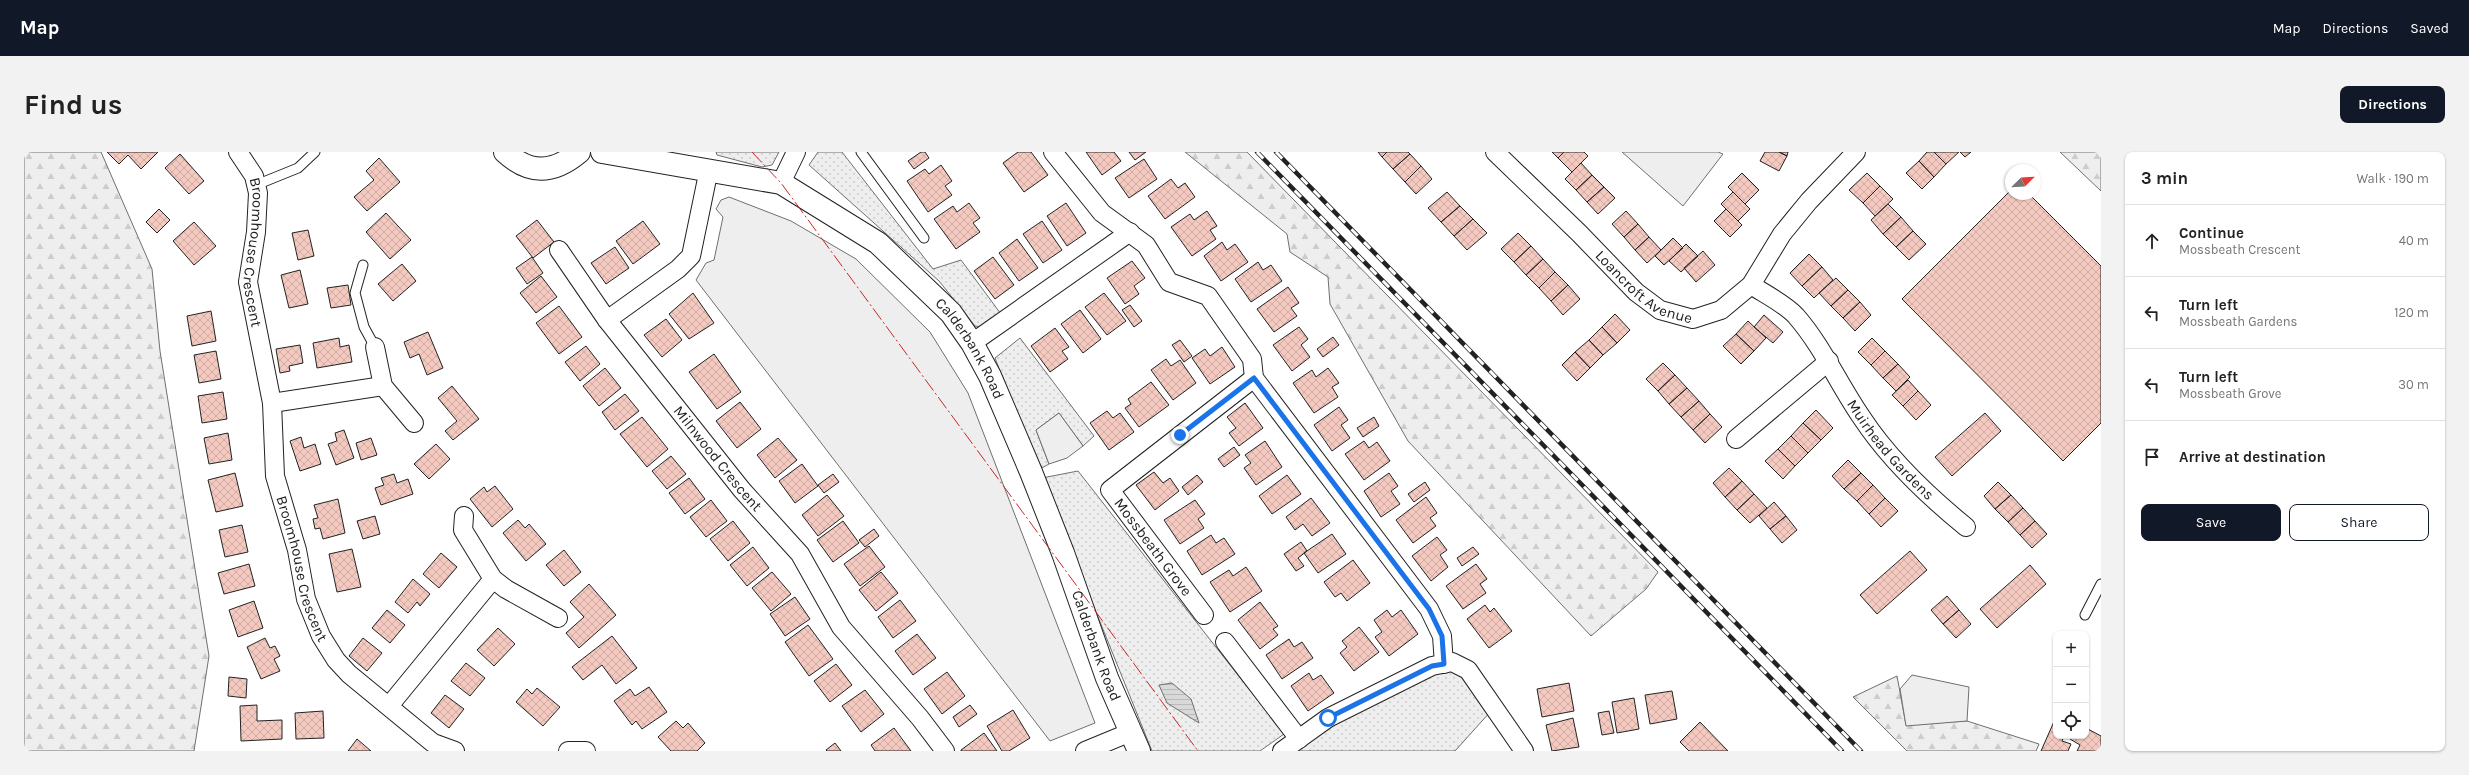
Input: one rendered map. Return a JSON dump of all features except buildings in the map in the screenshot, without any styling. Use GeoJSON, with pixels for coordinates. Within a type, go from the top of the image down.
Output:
{"type":"FeatureCollection","features":[{"type":"Feature","properties":{"kind":"street","name":"Broomhouse Crescent"},"geometry":{"type":"LineString","coordinates":[[238,152],[254,176],[256,185],[258,205],[248,282],[272,403],[275,476],[297,550],[306,599],[321,636],[336,660],[349,674],[433,742],[455,751]]}},
{"type":"Feature","properties":{"kind":"street"},"geometry":{"type":"LineString","coordinates":[[505,152],[515,162],[537,168],[548,168],[566,162],[579,152]]}},
{"type":"Feature","properties":{"kind":"street","name":"Calderbank Road"},"geometry":{"type":"LineString","coordinates":[[602,152],[781,182],[878,243],[951,313],[972,343],[990,376],[1031,472],[1063,553],[1107,678],[1135,742]]}},
{"type":"Feature","properties":{"kind":"street"},"geometry":{"type":"LineString","coordinates":[[781,182],[796,152]]}},
{"type":"Feature","properties":{"kind":"street"},"geometry":{"type":"LineString","coordinates":[[1053,152],[1102,213],[1146,245],[1169,282],[1208,296],[1252,360],[1254,378],[1429,609],[1442,636],[1444,664]]}},
{"type":"Feature","properties":{"kind":"street","name":"Loancroft Avenue"},"geometry":{"type":"LineString","coordinates":[[1495,152],[1579,233],[1636,292],[1660,310],[1693,319],[1721,310],[1751,285],[1782,234],[1809,201],[1856,152]]}},
{"type":"Feature","properties":{"kind":"street"},"geometry":{"type":"LineString","coordinates":[[607,320],[678,270],[691,256],[709,169]]}},
{"type":"Feature","properties":{"kind":"street"},"geometry":{"type":"LineString","coordinates":[[972,343],[1130,232]]}},
{"type":"Feature","properties":{"kind":"street","name":"Milnwood Crescent"},"geometry":{"type":"LineString","coordinates":[[559,250],[607,320],[742,490],[800,554],[841,627],[920,718],[945,751]]}},
{"type":"Feature","properties":{"kind":"street","name":"Muirhead Gardens"},"geometry":{"type":"LineString","coordinates":[[1751,285],[1796,315],[1829,361],[1862,418],[1897,462],[1934,501],[1966,527]]}},
{"type":"Feature","properties":{"kind":"street"},"geometry":{"type":"LineString","coordinates":[[375,347],[383,386],[414,423]]}},
{"type":"Feature","properties":{"kind":"street"},"geometry":{"type":"LineString","coordinates":[[1736,439],[1829,361]]}},
{"type":"Feature","properties":{"kind":"street","name":"Mossbeath Grove"},"geometry":{"type":"LineString","coordinates":[[1204,615],[1110,490],[1254,378]]}},
{"type":"Feature","properties":{"kind":"street"},"geometry":{"type":"LineString","coordinates":[[272,403],[383,386]]}},
{"type":"Feature","properties":{"kind":"street"},"geometry":{"type":"LineString","coordinates":[[464,516],[463,530],[493,579],[506,589],[558,618]]}},
{"type":"Feature","properties":{"kind":"street"},"geometry":{"type":"LineString","coordinates":[[389,706],[493,579]]}},
{"type":"Feature","properties":{"kind":"street"},"geometry":{"type":"LineString","coordinates":[[1226,642],[1299,739]]}},
{"type":"Feature","properties":{"kind":"street"},"geometry":{"type":"LineString","coordinates":[[1282,751],[1328,718],[1432,666],[1452,662],[1468,670],[1524,751]]}},
{"type":"Feature","properties":{"kind":"street"},"geometry":{"type":"LineString","coordinates":[[1085,751],[1135,742]]}},
{"type":"Feature","properties":{"kind":"street"},"geometry":{"type":"LineString","coordinates":[[568,751],[586,751]]}},
{"type":"Feature","properties":{"kind":"lane"},"geometry":{"type":"LineString","coordinates":[[256,185],[298,168],[315,152]]}},
{"type":"Feature","properties":{"kind":"lane"},"geometry":{"type":"LineString","coordinates":[[862,152],[924,238]]}},
{"type":"Feature","properties":{"kind":"lane"},"geometry":{"type":"LineString","coordinates":[[363,265],[355,293],[364,327],[375,347]]}},
{"type":"Feature","properties":{"kind":"lane"},"geometry":{"type":"LineString","coordinates":[[2084,615],[2101,584]]}},
{"type":"Feature","properties":{"kind":"green space"},"geometry":{"type":"Polygon","coordinates":[[[24,152],[101,152],[152,269],[160,351],[209,656],[194,751],[24,751],[24,152]]]}},
{"type":"Feature","properties":{"kind":"green space"},"geometry":{"type":"Polygon","coordinates":[[[716,152],[779,152],[772,165],[762,167],[717,155],[716,152]]]}},
{"type":"Feature","properties":{"kind":"green space"},"geometry":{"type":"Polygon","coordinates":[[[818,152],[842,152],[933,269],[961,260],[1001,314],[983,327],[975,326],[939,281],[809,165],[818,152]]]}},
{"type":"Feature","properties":{"kind":"green space"},"geometry":{"type":"Polygon","coordinates":[[[1185,152],[1247,152],[1658,572],[1646,589],[1591,636],[1408,441],[1330,304],[1328,277],[1290,252],[1287,234],[1185,152]]]}},
{"type":"Feature","properties":{"kind":"green space"},"geometry":{"type":"Polygon","coordinates":[[[1622,152],[1718,152],[1723,154],[1683,206],[1622,152]]]}},
{"type":"Feature","properties":{"kind":"green space"},"geometry":{"type":"Polygon","coordinates":[[[2060,152],[2101,152],[2101,191],[2060,152]]]}},
{"type":"Feature","properties":{"kind":"green space"},"geometry":{"type":"Polygon","coordinates":[[[729,197],[791,221],[856,259],[930,332],[968,393],[1095,723],[1050,741],[696,280],[706,263],[714,260],[723,217],[716,209],[721,200],[729,197]]]}},
{"type":"Feature","properties":{"kind":"green space"},"geometry":{"type":"Polygon","coordinates":[[[1020,338],[1094,436],[1083,446],[1059,413],[1036,430],[1049,464],[1038,470],[995,358],[1020,338]]]}},
{"type":"Feature","properties":{"kind":"green space"},"geometry":{"type":"Polygon","coordinates":[[[1059,413],[1083,446],[1067,458],[1049,464],[1036,430],[1059,413]]]}},
{"type":"Feature","properties":{"kind":"green space"},"geometry":{"type":"Polygon","coordinates":[[[1078,471],[1284,734],[1260,751],[1152,751],[1042,478],[1078,471]]]}},
{"type":"Feature","properties":{"kind":"green space"},"geometry":{"type":"Polygon","coordinates":[[[1455,669],[1491,711],[1455,751],[1291,751],[1333,720],[1435,671],[1455,669]]]}},
{"type":"Feature","properties":{"kind":"green space"},"geometry":{"type":"Polygon","coordinates":[[[1912,675],[1969,687],[1967,721],[1906,726],[1900,689],[1912,675]]]}},
{"type":"Feature","properties":{"kind":"green space"},"geometry":{"type":"Polygon","coordinates":[[[1897,676],[1906,725],[1967,721],[2039,744],[2036,751],[1907,751],[1853,697],[1897,676]]]}},
{"type":"Feature","properties":{"kind":"shaded area"},"geometry":{"type":"Polygon","coordinates":[[[1172,683],[1191,699],[1199,723],[1167,703],[1159,685],[1172,683]]]}},
{"type":"Feature","properties":{"kind":"railway"},"geometry":{"type":"LineString","coordinates":[[1257,152],[1842,751]]}},
{"type":"Feature","properties":{"kind":"railway"},"geometry":{"type":"LineString","coordinates":[[1276,152],[1861,751]]}},
{"type":"Feature","properties":{"kind":"power"},"geometry":{"type":"LineString","coordinates":[[752,152],[781,183],[1198,751]]}},
{"type":"Feature","properties":{"kind":"route"},"geometry":{"type":"LineString","coordinates":[[1180,435],[1254,378],[1429,609],[1442,636],[1444,664],[1432,666],[1328,718]]}}]}
